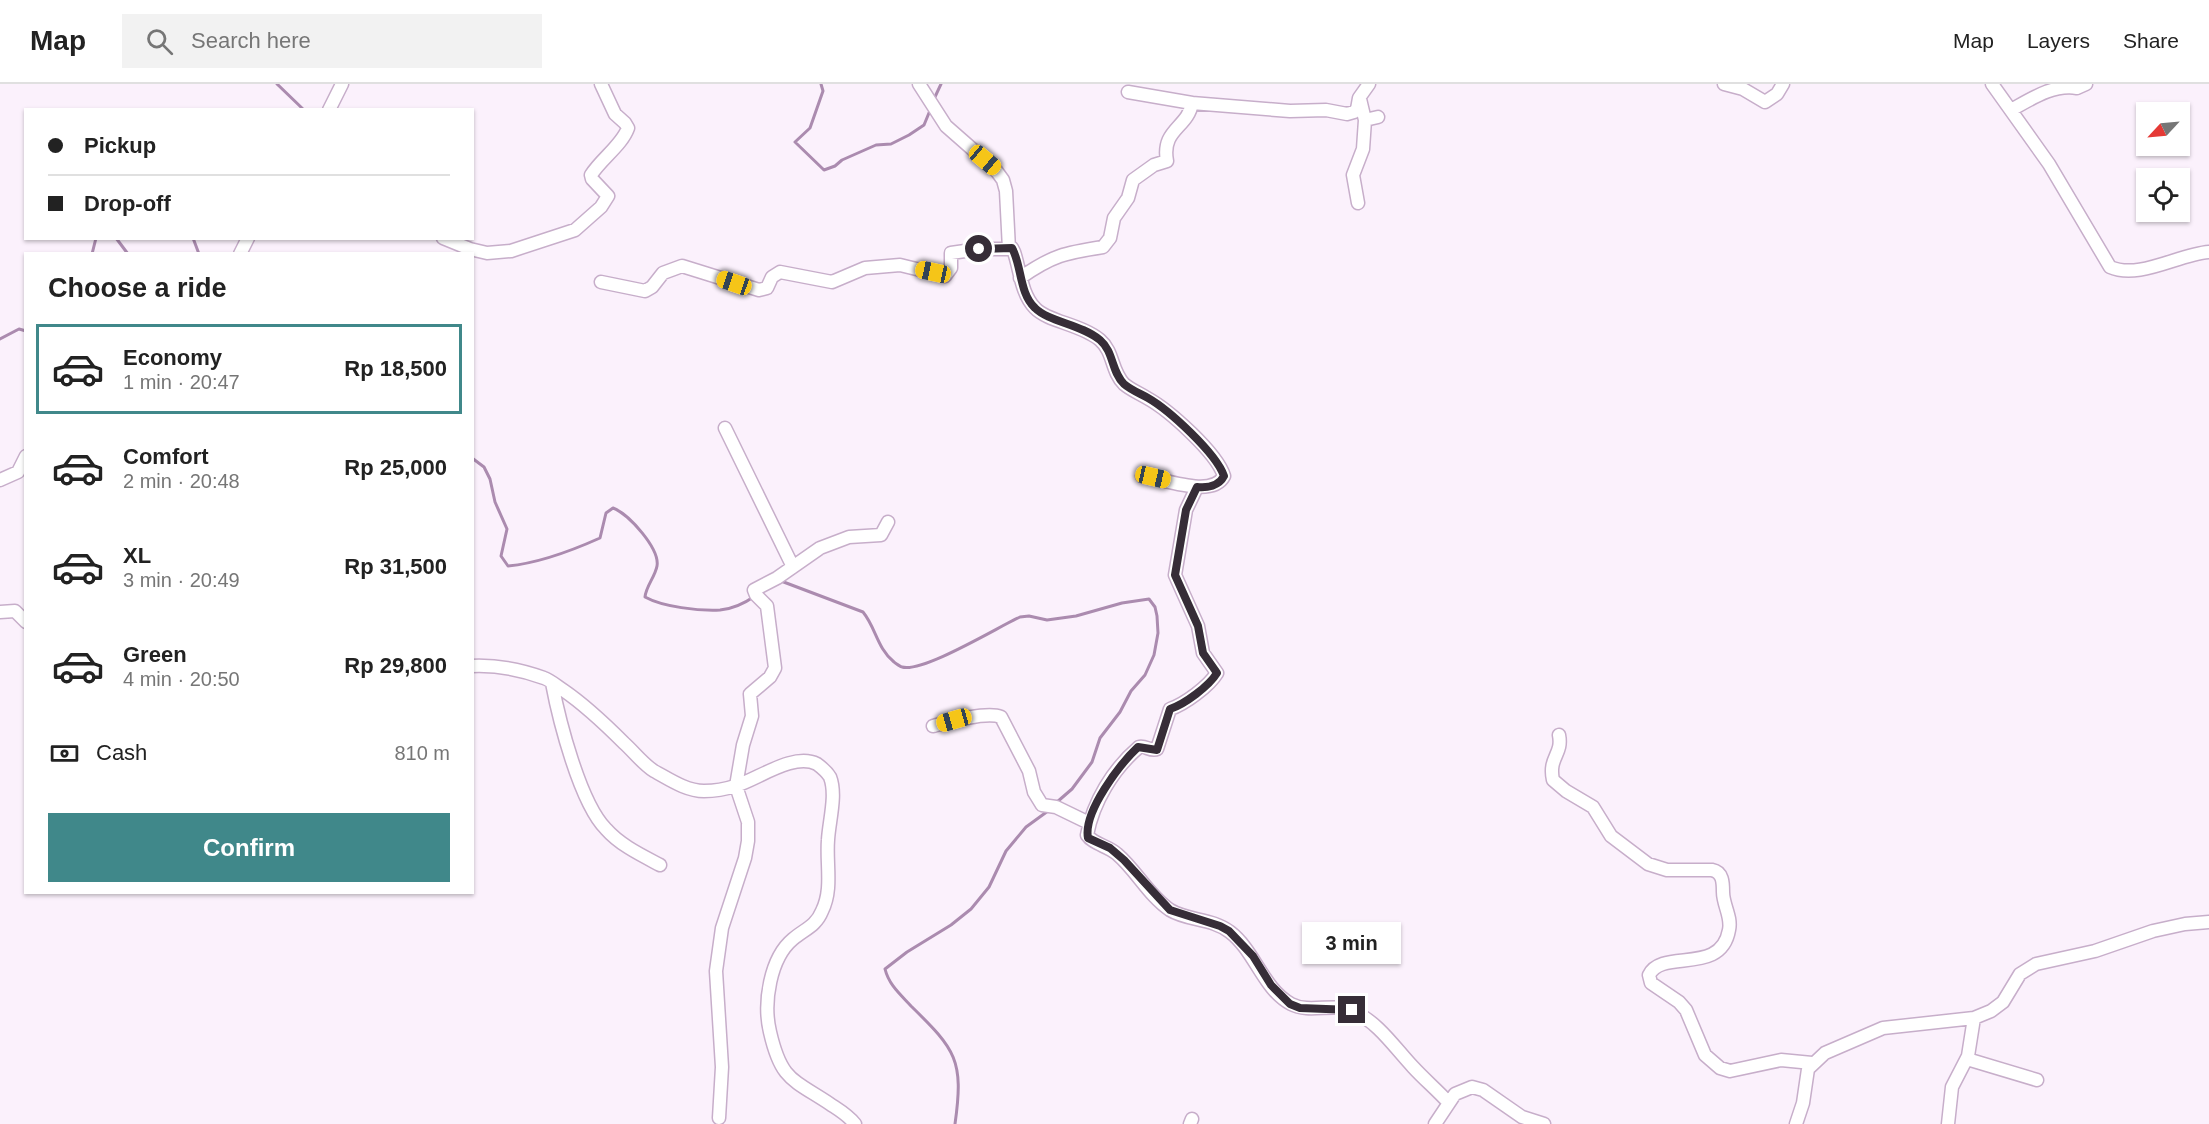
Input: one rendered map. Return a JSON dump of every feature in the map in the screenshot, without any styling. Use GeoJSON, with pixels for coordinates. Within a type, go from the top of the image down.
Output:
{"type":"FeatureCollection","features":[{"type":"Feature","properties":{"kind":"street"},"geometry":{"type":"LineString","coordinates":[[329,108],[342,84]]}},
{"type":"Feature","properties":{"kind":"street"},"geometry":{"type":"LineString","coordinates":[[448,240],[487,253],[511,251],[575,230],[601,207],[608,196],[591,178],[592,173],[605,156],[622,140],[628,128],[615,114],[601,84]]}},
{"type":"Feature","properties":{"kind":"street"},"geometry":{"type":"LineString","coordinates":[[919,84],[951,132],[996,169],[1004,180],[1009,249]]}},
{"type":"Feature","properties":{"kind":"street"},"geometry":{"type":"LineString","coordinates":[[1128,92],[1192,103],[1290,111],[1326,110],[1347,114],[1356,111],[1359,98],[1369,84]]}},
{"type":"Feature","properties":{"kind":"street"},"geometry":{"type":"LineString","coordinates":[[1724,84],[1743,90],[1764,102],[1772,98],[1783,84]]}},
{"type":"Feature","properties":{"kind":"street"},"geometry":{"type":"LineString","coordinates":[[1992,84],[2054,172],[2109,267],[2122,271],[2143,269],[2209,252]]}},
{"type":"Feature","properties":{"kind":"street"},"geometry":{"type":"LineString","coordinates":[[2011,110],[2054,87],[2077,88],[2086,84]]}},
{"type":"Feature","properties":{"kind":"street"},"geometry":{"type":"LineString","coordinates":[[1358,203],[1353,175],[1372,119],[1359,98]]}},
{"type":"Feature","properties":{"kind":"street"},"geometry":{"type":"LineString","coordinates":[[1020,278],[1043,261],[1064,253],[1103,247],[1110,238],[1114,218],[1128,198],[1133,180],[1154,165],[1167,161],[1165,152],[1168,137],[1184,120],[1192,103]]}},
{"type":"Feature","properties":{"kind":"street"},"geometry":{"type":"LineString","coordinates":[[601,282],[645,291],[650,290],[663,273],[682,266],[759,290],[767,288],[772,277],[780,272],[832,282],[865,268],[900,265],[945,276],[951,268],[951,253],[1012,248],[1020,278],[1028,298],[1036,309],[1079,326],[1101,341],[1111,354],[1118,378],[1176,420],[1209,453],[1223,473],[1223,479],[1212,486],[1197,487],[1142,476]]}},
{"type":"Feature","properties":{"kind":"street"},"geometry":{"type":"LineString","coordinates":[[724,428],[794,567]]}},
{"type":"Feature","properties":{"kind":"street"},"geometry":{"type":"LineString","coordinates":[[0,480],[22,477]]}},
{"type":"Feature","properties":{"kind":"street"},"geometry":{"type":"LineString","coordinates":[[1197,487],[1186,510],[1175,575],[1198,626],[1203,653],[1217,673],[1183,704],[1170,709],[1157,750],[1138,747],[1118,769],[1101,793],[1089,823],[1088,838],[1110,848],[1124,860],[1170,910],[1229,931],[1253,956],[1271,985],[1290,1004],[1300,1008],[1352,1010],[1366,1019],[1448,1102]]}},
{"type":"Feature","properties":{"kind":"street"},"geometry":{"type":"LineString","coordinates":[[719,1118],[722,1067],[716,971],[722,928],[745,858],[748,822],[736,786],[746,730],[752,716],[750,694],[771,677],[775,668],[767,606],[754,590],[794,567],[820,548],[849,537],[879,536],[888,522]]}},
{"type":"Feature","properties":{"kind":"street"},"geometry":{"type":"LineString","coordinates":[[0,612],[15,611],[24,620]]}},
{"type":"Feature","properties":{"kind":"street"},"geometry":{"type":"LineString","coordinates":[[474,666],[498,667],[552,682],[597,716],[650,768],[690,789],[703,791],[736,786],[763,773],[796,763],[815,764],[829,776],[832,798],[826,902],[817,921],[794,938],[783,952],[768,987],[767,1011],[769,1030],[779,1064],[785,1073],[794,1082],[843,1112],[855,1124]]}},
{"type":"Feature","properties":{"kind":"street"},"geometry":{"type":"LineString","coordinates":[[552,682],[572,759],[591,809],[606,829],[622,843],[660,865]]}},
{"type":"Feature","properties":{"kind":"street"},"geometry":{"type":"LineString","coordinates":[[933,726],[989,714],[1001,717],[1023,759],[1034,792],[1042,805],[1056,807],[1089,823]]}},
{"type":"Feature","properties":{"kind":"street"},"geometry":{"type":"LineString","coordinates":[[1559,735],[1561,747],[1551,765],[1553,780],[1566,791],[1593,807],[1606,830],[1618,842],[1648,864],[1667,870],[1712,870],[1721,875],[1723,897],[1730,922],[1724,942],[1718,950],[1707,956],[1665,963],[1655,967],[1649,975],[1651,983],[1679,1002],[1686,1010],[1705,1055],[1720,1068],[1730,1071],[1781,1060],[1812,1063]]}},
{"type":"Feature","properties":{"kind":"street"},"geometry":{"type":"LineString","coordinates":[[1796,1124],[1803,1102],[1805,1078],[1812,1063],[1825,1053],[1883,1028],[1974,1018],[1991,1011],[2003,1002],[2019,974],[2036,964],[2095,951],[2153,931],[2185,924],[2209,922]]}},
{"type":"Feature","properties":{"kind":"street"},"geometry":{"type":"LineString","coordinates":[[1948,1124],[1952,1087],[1967,1059],[1974,1018]]}},
{"type":"Feature","properties":{"kind":"street"},"geometry":{"type":"LineString","coordinates":[[1967,1059],[2037,1080]]}},
{"type":"Feature","properties":{"kind":"street"},"geometry":{"type":"LineString","coordinates":[[1435,1124],[1448,1102],[1468,1087],[1479,1088],[1522,1117],[1544,1124]]}},
{"type":"Feature","properties":{"kind":"waterway"},"geometry":{"type":"LineString","coordinates":[[277,84],[302,108]]}},
{"type":"Feature","properties":{"kind":"waterway"},"geometry":{"type":"LineString","coordinates":[[821,84],[823,91],[810,128],[795,142],[824,170],[876,145],[891,144],[909,135],[924,125],[931,108]]}},
{"type":"Feature","properties":{"kind":"waterway"},"geometry":{"type":"LineString","coordinates":[[934,99],[941,84]]}},
{"type":"Feature","properties":{"kind":"waterway"},"geometry":{"type":"LineString","coordinates":[[92,252],[96,240]]}},
{"type":"Feature","properties":{"kind":"waterway"},"geometry":{"type":"LineString","coordinates":[[118,240],[126,252]]}},
{"type":"Feature","properties":{"kind":"waterway"},"geometry":{"type":"LineString","coordinates":[[194,240],[198,252]]}},
{"type":"Feature","properties":{"kind":"waterway"},"geometry":{"type":"LineString","coordinates":[[0,339],[19,329],[24,330]]}},
{"type":"Feature","properties":{"kind":"waterway"},"geometry":{"type":"LineString","coordinates":[[474,460],[484,467],[490,479],[495,502],[507,529],[501,556],[508,566],[555,556],[600,538],[606,513],[613,508],[627,517],[642,533],[657,559],[656,570],[645,597],[671,606],[711,610],[734,607],[755,596]]}},
{"type":"Feature","properties":{"kind":"waterway"},"geometry":{"type":"LineString","coordinates":[[781,581],[863,612],[884,651],[902,667],[912,667],[943,656],[1020,617],[1029,616],[1047,620],[1076,616],[1122,603],[1149,599],[1155,607],[1158,633],[1154,655],[1145,675],[1131,691],[1120,712],[1100,738],[1092,762],[1072,789],[1057,802]]}},
{"type":"Feature","properties":{"kind":"waterway"},"geometry":{"type":"LineString","coordinates":[[955,1124],[958,1085],[953,1058],[938,1034],[895,989],[885,969],[971,909],[989,887],[1006,851],[1026,827],[1048,811]]}},
{"type":"Feature","properties":{"kind":"route"},"geometry":{"type":"LineString","coordinates":[[979,249],[1012,248],[1020,278],[1028,298],[1036,309],[1079,326],[1101,341],[1111,354],[1118,378],[1176,420],[1209,453],[1224,476],[1222,481],[1212,486],[1197,487],[1191,498],[1186,510],[1175,575],[1198,626],[1203,653],[1217,673],[1183,704],[1170,709],[1157,750],[1138,747],[1118,769],[1101,793],[1089,823],[1088,838],[1110,848],[1124,860],[1150,891],[1170,910],[1229,931],[1248,949],[1271,985],[1290,1004],[1300,1008],[1352,1010]]}}]}
